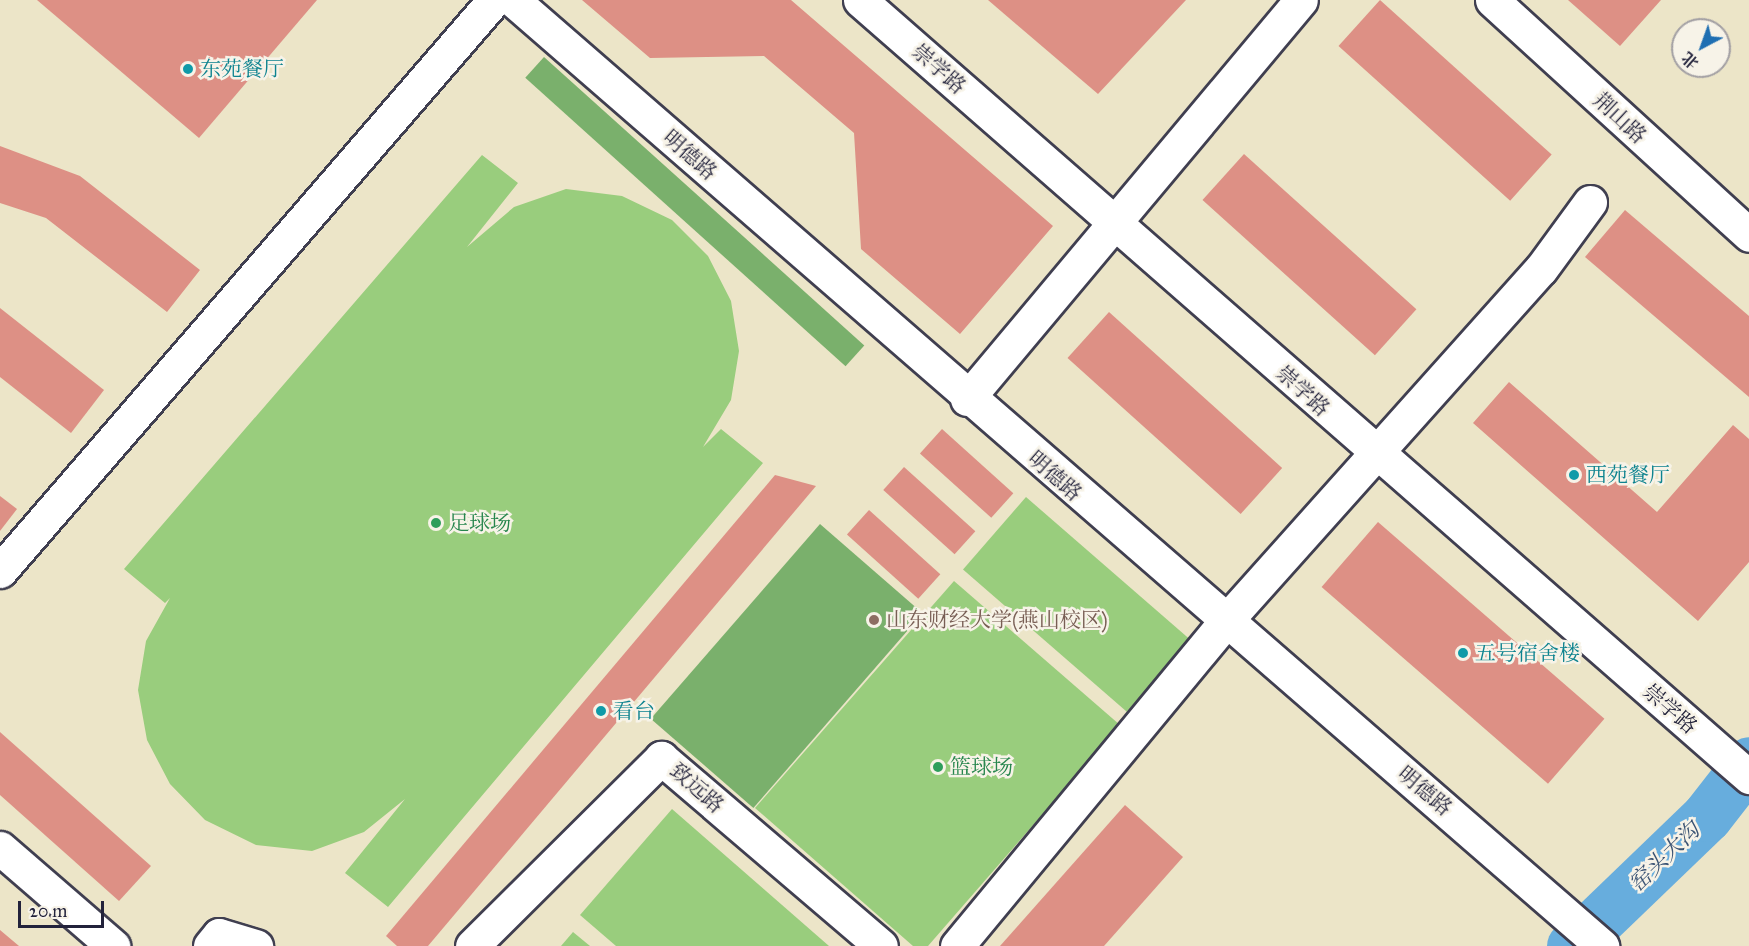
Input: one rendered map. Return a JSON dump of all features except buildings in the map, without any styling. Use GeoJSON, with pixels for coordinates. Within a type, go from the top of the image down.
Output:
{"type":"FeatureCollection","features":[{"type":"Feature","properties":{"kind":"main road"},"geometry":{"type":"LineString","coordinates":[[0,570],[494,0]]}},
{"type":"Feature","properties":{"kind":"main road","name":"明德路"},"geometry":{"type":"LineString","coordinates":[[513,0],[967,399],[1521,872],[1602,946]]}},
{"type":"Feature","properties":{"kind":"main road","name":"崇学路"},"geometry":{"type":"LineString","coordinates":[[860,0],[1376,456],[1749,777]]}},
{"type":"Feature","properties":{"kind":"main road"},"geometry":{"type":"LineString","coordinates":[[967,399],[1301,0]]}},
{"type":"Feature","properties":{"kind":"main road","name":"荆山路"},"geometry":{"type":"LineString","coordinates":[[1491,0],[1749,235]]}},
{"type":"Feature","properties":{"kind":"main road"},"geometry":{"type":"LineString","coordinates":[[957,946],[1226,622],[1541,269],[1590,202]]}},
{"type":"Feature","properties":{"kind":"main road","name":"致远路"},"geometry":{"type":"LineString","coordinates":[[472,946],[661,758],[881,946]]}},
{"type":"Feature","properties":{"kind":"main road"},"geometry":{"type":"LineString","coordinates":[[0,848],[113,946]]}},
{"type":"Feature","properties":{"kind":"main road"},"geometry":{"type":"LineString","coordinates":[[210,946],[219,935],[256,946]]}},
{"type":"Feature","properties":{"kind":"green space"},"geometry":{"type":"Polygon","coordinates":[[[544,57],[864,345],[846,366],[525,78],[544,57]]]}},
{"type":"Feature","properties":{"kind":"green space"},"geometry":{"type":"Polygon","coordinates":[[[482,155],[518,183],[467,247],[514,207],[566,189],[622,196],[672,220],[708,256],[731,301],[739,351],[731,400],[703,447],[721,429],[763,463],[388,907],[345,873],[405,799],[364,832],[312,851],[256,845],[205,820],[170,784],[147,740],[138,690],[146,641],[170,598],[165,603],[124,569],[482,155]]]}},
{"type":"Feature","properties":{"kind":"green space"},"geometry":{"type":"Polygon","coordinates":[[[1026,497],[1190,639],[1127,712],[963,569],[1026,497]]]}},
{"type":"Feature","properties":{"kind":"green space"},"geometry":{"type":"Polygon","coordinates":[[[820,524],[923,613],[753,808],[651,719],[820,524]]]}},
{"type":"Feature","properties":{"kind":"green space","name":"篮球场"},"geometry":{"type":"Polygon","coordinates":[[[954,581],[1120,725],[928,946],[913,946],[755,808],[954,581]]]}},
{"type":"Feature","properties":{"kind":"green space"},"geometry":{"type":"Polygon","coordinates":[[[672,809],[829,946],[616,946],[580,915],[672,809]]]}},
{"type":"Feature","properties":{"kind":"green space"},"geometry":{"type":"Polygon","coordinates":[[[573,932],[590,946],[561,946],[573,932]]]}},
{"type":"Feature","properties":{"kind":"waterway","name":"窑头大沟"},"geometry":{"type":"LineString","coordinates":[[1572,946],[1707,816],[1749,762]]}},
{"type":"Feature","properties":{"kind":"place","name":"东苑餐厅"},"geometry":{"type":"Point","coordinates":[188,69]}},
{"type":"Feature","properties":{"kind":"place","name":"西苑餐厅"},"geometry":{"type":"Point","coordinates":[1574,475]}},
{"type":"Feature","properties":{"kind":"place","name":"足球场"},"geometry":{"type":"Point","coordinates":[436,523]}},
{"type":"Feature","properties":{"kind":"place","name":"山东财经大学(燕山校区)"},"geometry":{"type":"Point","coordinates":[874,620]}},
{"type":"Feature","properties":{"kind":"place","name":"五号宿舍楼"},"geometry":{"type":"Point","coordinates":[1463,653]}},
{"type":"Feature","properties":{"kind":"place","name":"看台"},"geometry":{"type":"Point","coordinates":[601,711]}},
{"type":"Feature","properties":{"kind":"place","name":"篮球场"},"geometry":{"type":"Point","coordinates":[938,767]}}]}
